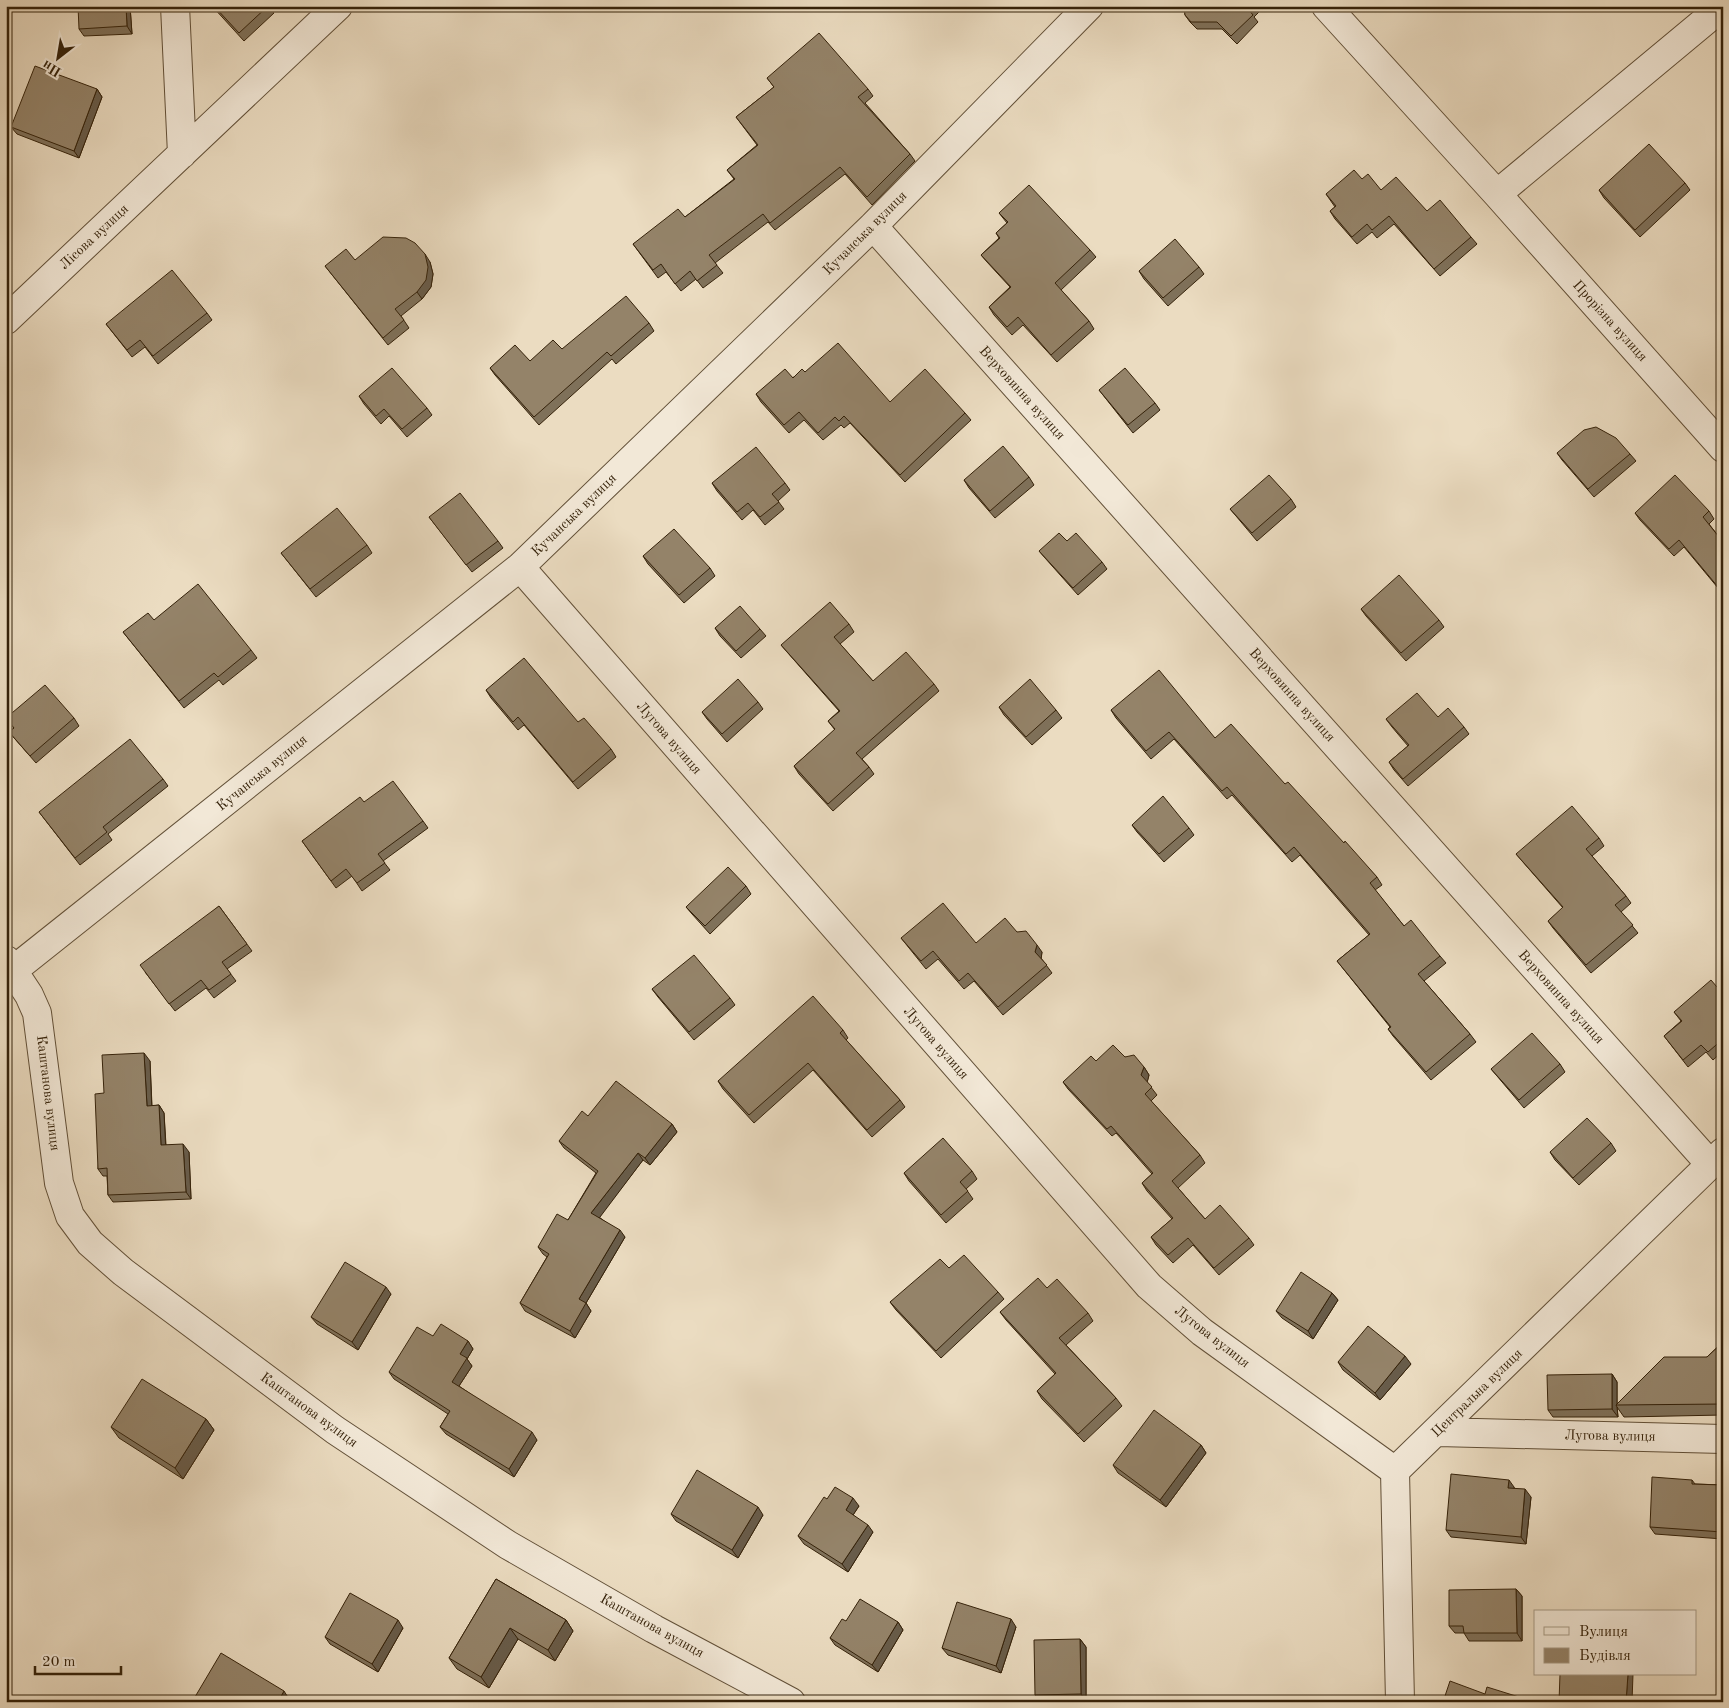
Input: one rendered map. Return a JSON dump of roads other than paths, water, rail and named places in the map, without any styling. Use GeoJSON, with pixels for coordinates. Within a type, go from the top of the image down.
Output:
{"type":"FeatureCollection","features":[{"type":"Feature","properties":{"kind":"street"},"geometry":{"type":"LineString","coordinates":[[176,6],[182,154]]}},
{"type":"Feature","properties":{"kind":"street","name":"Лісова вулиця"},"geometry":{"type":"LineString","coordinates":[[6,320],[338,6]]}},
{"type":"Feature","properties":{"kind":"street","name":"Кучанська вулиця"},"geometry":{"type":"LineString","coordinates":[[9,969],[520,567],[873,226],[1088,6]]}},
{"type":"Feature","properties":{"kind":"street","name":"Прорізна вулиця"},"geometry":{"type":"LineString","coordinates":[[1326,6],[1497,194],[1723,448]]}},
{"type":"Feature","properties":{"kind":"street"},"geometry":{"type":"LineString","coordinates":[[1497,194],[1723,6]]}},
{"type":"Feature","properties":{"kind":"street","name":"Верховинна вулиця"},"geometry":{"type":"LineString","coordinates":[[873,226],[1716,1158]]}},
{"type":"Feature","properties":{"kind":"street","name":"Лугова вулиця"},"geometry":{"type":"LineString","coordinates":[[520,567],[1149,1286],[1202,1332],[1395,1471]]}},
{"type":"Feature","properties":{"kind":"street","name":"Каштанова вулиця"},"geometry":{"type":"LineString","coordinates":[[9,969],[37,1013],[59,1183],[70,1216],[90,1243],[123,1272],[335,1430],[499,1539],[654,1630],[792,1702]]}},
{"type":"Feature","properties":{"kind":"street","name":"Центральна вулиця"},"geometry":{"type":"LineString","coordinates":[[1395,1471],[1438,1432],[1716,1158]]}},
{"type":"Feature","properties":{"kind":"street","name":"Лугова вулиця"},"geometry":{"type":"LineString","coordinates":[[1438,1432],[1723,1439]]}},
{"type":"Feature","properties":{"kind":"street"},"geometry":{"type":"LineString","coordinates":[[1395,1471],[1400,1702]]}}]}
